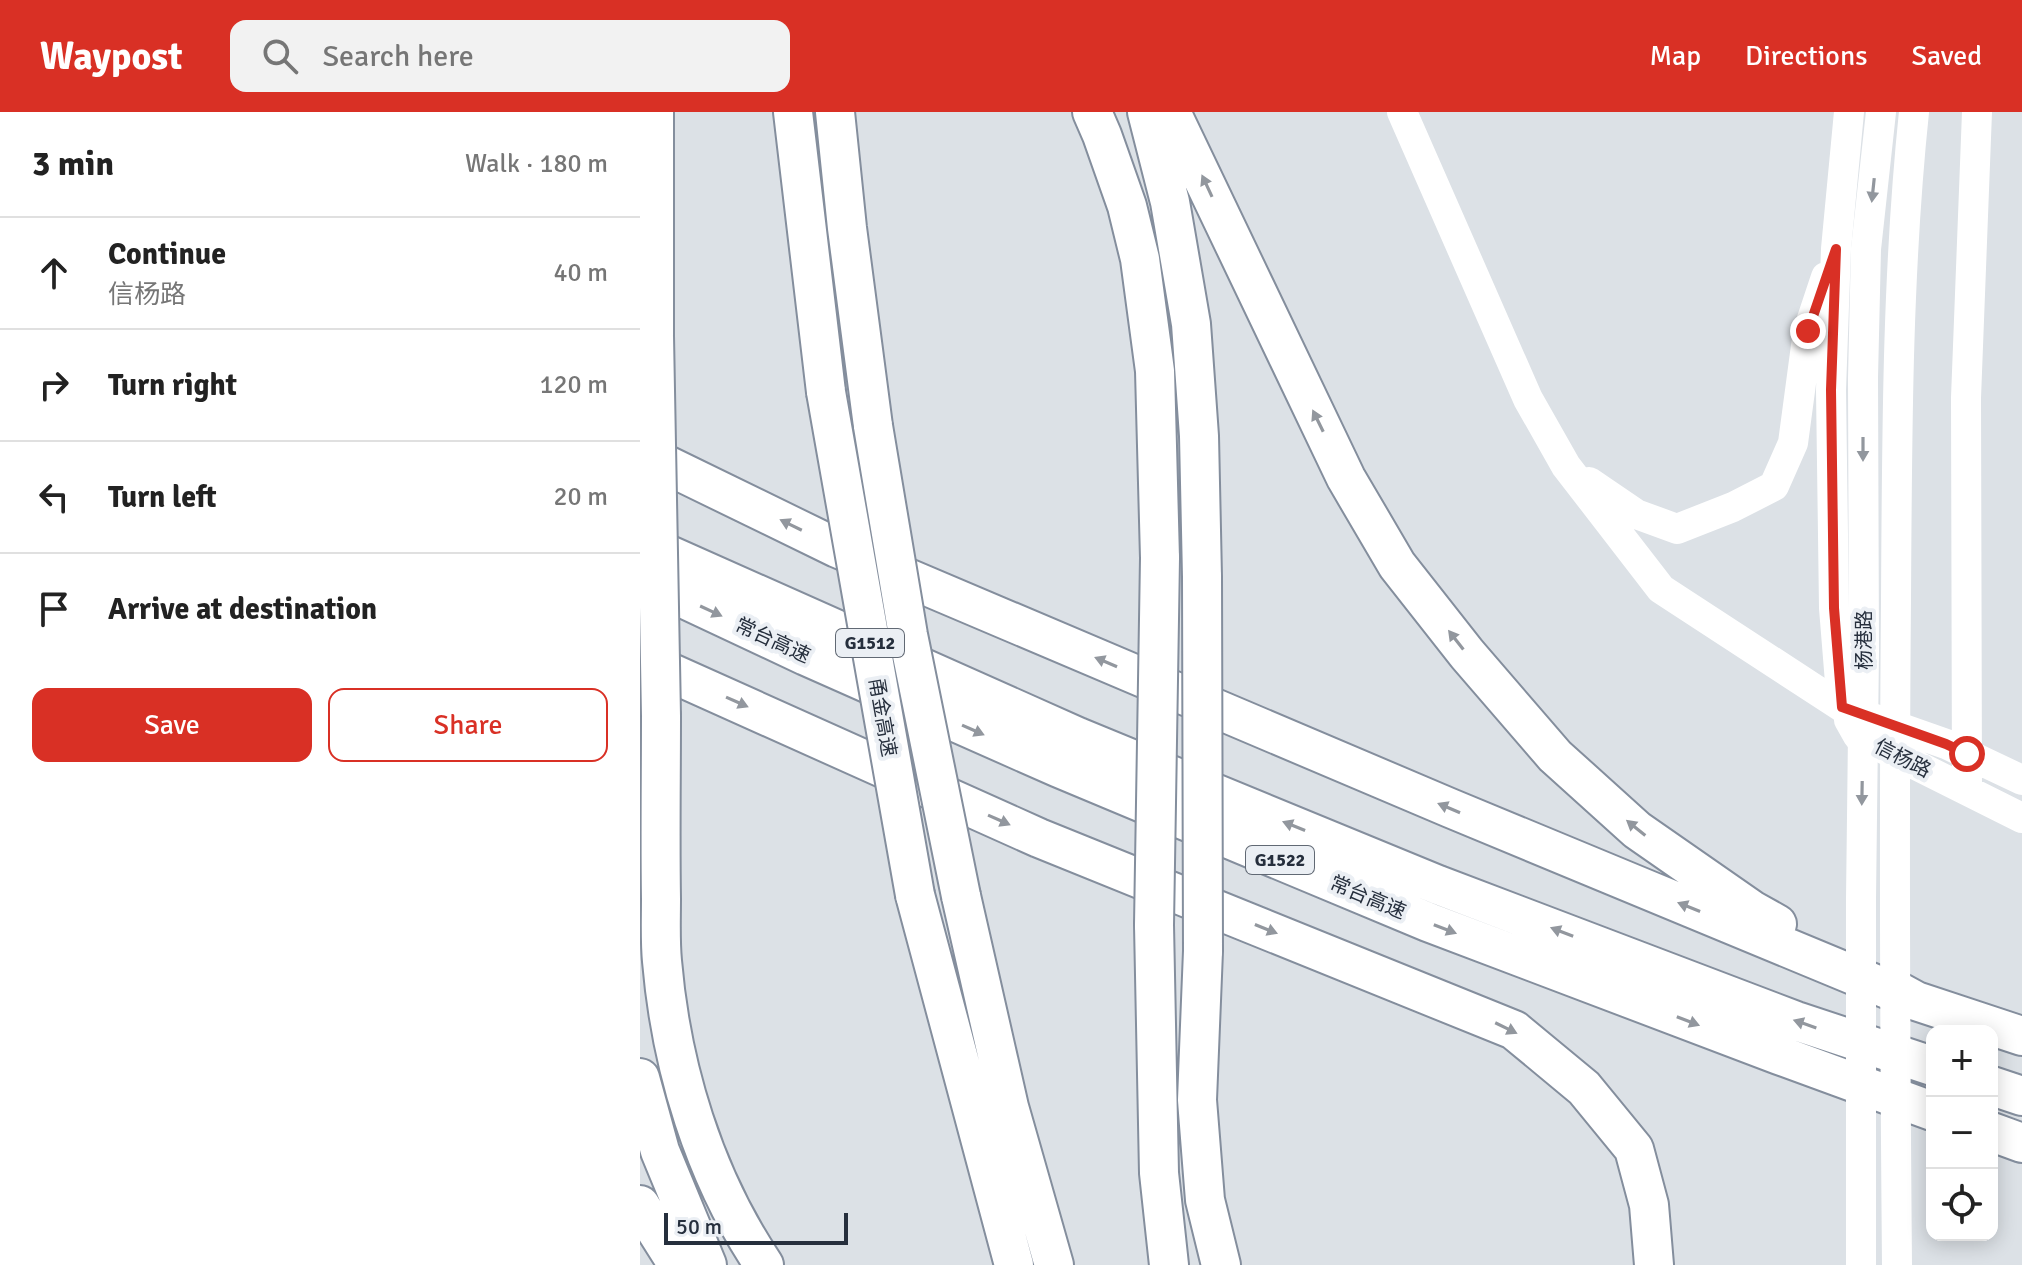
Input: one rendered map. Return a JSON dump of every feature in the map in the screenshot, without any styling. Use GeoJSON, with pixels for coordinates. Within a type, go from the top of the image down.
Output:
{"type":"FeatureCollection","features":[{"type":"Feature","properties":{"kind":"highway"},"geometry":{"type":"LineString","coordinates":[[654,112],[662,960],[673,1044],[697,1127],[721,1188],[750,1245],[764,1265]]}},
{"type":"Feature","properties":{"kind":"highway","name":"甬金高速"},"geometry":{"type":"LineString","coordinates":[[793,112],[826,392],[915,895],[1014,1265]]}},
{"type":"Feature","properties":{"kind":"highway","name":"甬金高速"},"geometry":{"type":"LineString","coordinates":[[835,112],[873,426],[908,635],[961,896],[1009,1107],[1054,1265]]}},
{"type":"Feature","properties":{"kind":"highway"},"geometry":{"type":"LineString","coordinates":[[1092,112],[1127,206],[1140,259],[1155,371],[1160,558],[1154,925],[1159,1173],[1169,1265]]}},
{"type":"Feature","properties":{"kind":"highway"},"geometry":{"type":"LineString","coordinates":[[1147,112],[1170,202],[1191,324],[1199,436],[1203,951],[1197,1100],[1205,1200],[1221,1265]]}},
{"type":"Feature","properties":{"kind":"highway"},"geometry":{"type":"LineString","coordinates":[[1171,112],[1346,478],[1397,565],[1467,654],[1555,756],[1637,830],[1752,910],[1916,1001]]}},
{"type":"Feature","properties":{"kind":"highway"},"geometry":{"type":"LineString","coordinates":[[640,452],[837,548],[1450,808],[1916,1001],[2022,1036]]}},
{"type":"Feature","properties":{"kind":"highway","name":"常台高速"},"geometry":{"type":"LineString","coordinates":[[640,542],[1078,737],[1438,885],[1796,1021],[1926,1064]]}},
{"type":"Feature","properties":{"kind":"highway","name":"常台高速"},"geometry":{"type":"LineString","coordinates":[[640,578],[806,656],[1059,768],[1428,922],[1926,1109]]}},
{"type":"Feature","properties":{"kind":"highway"},"geometry":{"type":"LineString","coordinates":[[640,659],[1039,838],[1514,1030],[1584,1088],[1634,1149],[1649,1205],[1654,1265]]}},
{"type":"Feature","properties":{"kind":"highway"},"geometry":{"type":"LineString","coordinates":[[640,1078],[660,1151],[707,1265]]}},
{"type":"Feature","properties":{"kind":"highway"},"geometry":{"type":"LineString","coordinates":[[1998,1088],[2022,1096]]}},
{"type":"Feature","properties":{"kind":"highway"},"geometry":{"type":"LineString","coordinates":[[1998,1134],[2022,1143]]}},
{"type":"Feature","properties":{"kind":"highway"},"geometry":{"type":"LineString","coordinates":[[640,1205],[678,1265]]}},
{"type":"Feature","properties":{"kind":"street"},"geometry":{"type":"LineString","coordinates":[[1402,112],[1528,399],[1566,466],[1661,589],[1842,707]]}},
{"type":"Feature","properties":{"kind":"street"},"geometry":{"type":"LineString","coordinates":[[1842,707],[1834,608],[1831,390],[1836,249],[1849,112]]}},
{"type":"Feature","properties":{"kind":"street","name":"杨港路"},"geometry":{"type":"LineString","coordinates":[[1861,1265],[1863,378],[1866,249],[1881,112]]}},
{"type":"Feature","properties":{"kind":"street","name":"杨港路"},"geometry":{"type":"LineString","coordinates":[[1897,1265],[1894,815],[1897,459],[1902,268],[1914,112]]}},
{"type":"Feature","properties":{"kind":"street"},"geometry":{"type":"LineString","coordinates":[[1967,790],[1966,398],[1977,112]]}},
{"type":"Feature","properties":{"kind":"street"},"geometry":{"type":"LineString","coordinates":[[1566,466],[1636,514],[1677,529],[1733,507],[1774,486],[1793,443],[1808,331],[1836,249]]}},
{"type":"Feature","properties":{"kind":"street","name":"信杨路"},"geometry":{"type":"LineString","coordinates":[[1842,707],[1946,744],[2022,780]]}},
{"type":"Feature","properties":{"kind":"street","name":"信杨路"},"geometry":{"type":"LineString","coordinates":[[1842,707],[1858,736],[2022,818]]}},
{"type":"Feature","properties":{"kind":"route"},"geometry":{"type":"LineString","coordinates":[[1808,331],[1836,249],[1831,390],[1834,608],[1842,707],[1967,754]]}}]}
